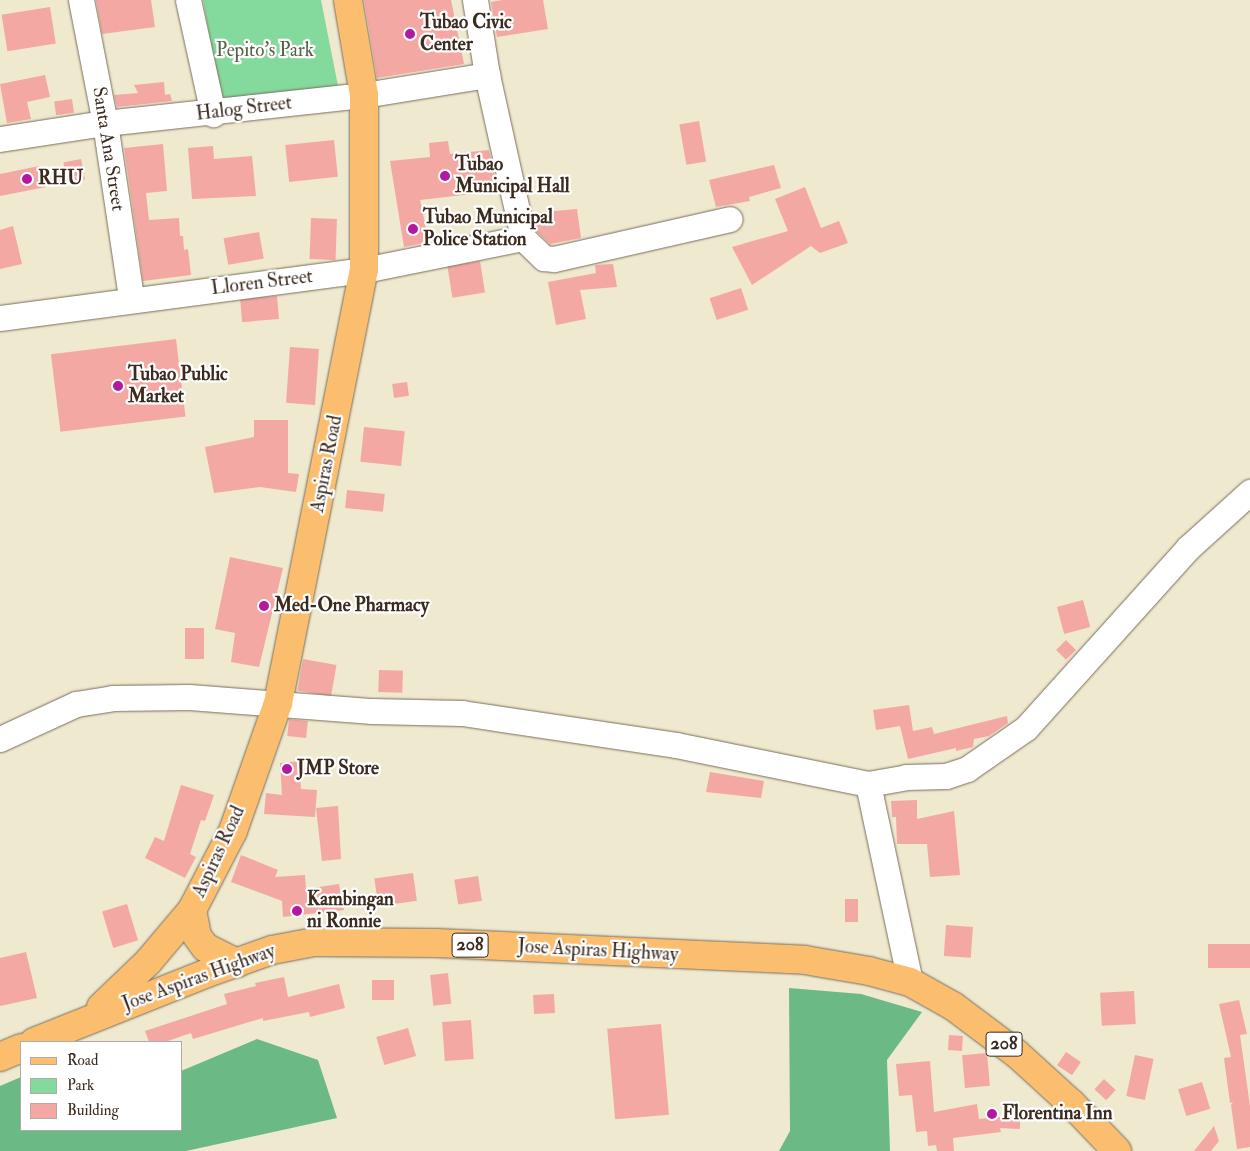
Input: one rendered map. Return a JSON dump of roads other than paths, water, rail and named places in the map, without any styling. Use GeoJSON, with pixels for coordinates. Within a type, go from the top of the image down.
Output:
{"type":"FeatureCollection","features":[{"type":"Feature","properties":{"kind":"main road","name":"Aspiras Road"},"geometry":{"type":"LineString","coordinates":[[84,1020],[142,968],[192,910],[233,831],[278,703],[364,270],[364,95],[348,0]]}},
{"type":"Feature","properties":{"kind":"main road","name":"Aspiras Road"},"geometry":{"type":"LineString","coordinates":[[192,910],[198,936],[205,947],[237,963]]}},
{"type":"Feature","properties":{"kind":"main road","name":"Jose Aspiras Highway"},"geometry":{"type":"LineString","coordinates":[[36,1041],[84,1020],[237,963],[296,945],[384,942],[804,960],[869,971],[910,982],[952,1006],[1017,1054],[1072,1104],[1117,1151]]}},
{"type":"Feature","properties":{"kind":"main road"},"geometry":{"type":"LineString","coordinates":[[0,1057],[20,1048]]}},
{"type":"Feature","properties":{"kind":"street","name":"Santa Ana Street"},"geometry":{"type":"LineString","coordinates":[[81,0],[105,123],[131,298]]}},
{"type":"Feature","properties":{"kind":"street"},"geometry":{"type":"LineString","coordinates":[[188,0],[213,114]]}},
{"type":"Feature","properties":{"kind":"street"},"geometry":{"type":"LineString","coordinates":[[474,0],[487,75],[523,238],[544,258],[554,259],[730,219]]}},
{"type":"Feature","properties":{"kind":"street","name":"Halog Street"},"geometry":{"type":"LineString","coordinates":[[0,139],[105,123],[213,114],[364,95],[487,75]]}},
{"type":"Feature","properties":{"kind":"street","name":"Lloren Street"},"geometry":{"type":"LineString","coordinates":[[0,318],[131,298],[364,270],[523,238]]}},
{"type":"Feature","properties":{"kind":"street"},"geometry":{"type":"LineString","coordinates":[[0,739],[76,704],[112,698],[189,697],[372,711],[462,713],[676,745],[868,784],[906,777],[946,776],[967,769],[1026,728],[1188,548],[1250,492]]}},
{"type":"Feature","properties":{"kind":"street"},"geometry":{"type":"LineString","coordinates":[[868,784],[910,982]]}},
{"type":"Feature","properties":{"kind":"place","name":"Tubao Civic Center"},"geometry":{"type":"Point","coordinates":[410,34]}},
{"type":"Feature","properties":{"kind":"place","name":"Tubao Municipal Hall"},"geometry":{"type":"Point","coordinates":[445,176]}},
{"type":"Feature","properties":{"kind":"place","name":"RHU"},"geometry":{"type":"Point","coordinates":[27,179]}},
{"type":"Feature","properties":{"kind":"place","name":"Tubao Municipal Police Station"},"geometry":{"type":"Point","coordinates":[413,229]}},
{"type":"Feature","properties":{"kind":"place","name":"Tubao Public Market"},"geometry":{"type":"Point","coordinates":[118,386]}},
{"type":"Feature","properties":{"kind":"place","name":"Med-One Pharmacy"},"geometry":{"type":"Point","coordinates":[264,606]}},
{"type":"Feature","properties":{"kind":"place","name":"JMP Store"},"geometry":{"type":"Point","coordinates":[287,769]}},
{"type":"Feature","properties":{"kind":"place","name":"Kambingan ni Ronnie"},"geometry":{"type":"Point","coordinates":[297,911]}},
{"type":"Feature","properties":{"kind":"place","name":"Florentina Inn"},"geometry":{"type":"Point","coordinates":[992,1114]}},
{"type":"Feature","properties":{"kind":"park label","name":"Pepito's Park"},"geometry":{"type":"Point","coordinates":[265,51]}}]}
